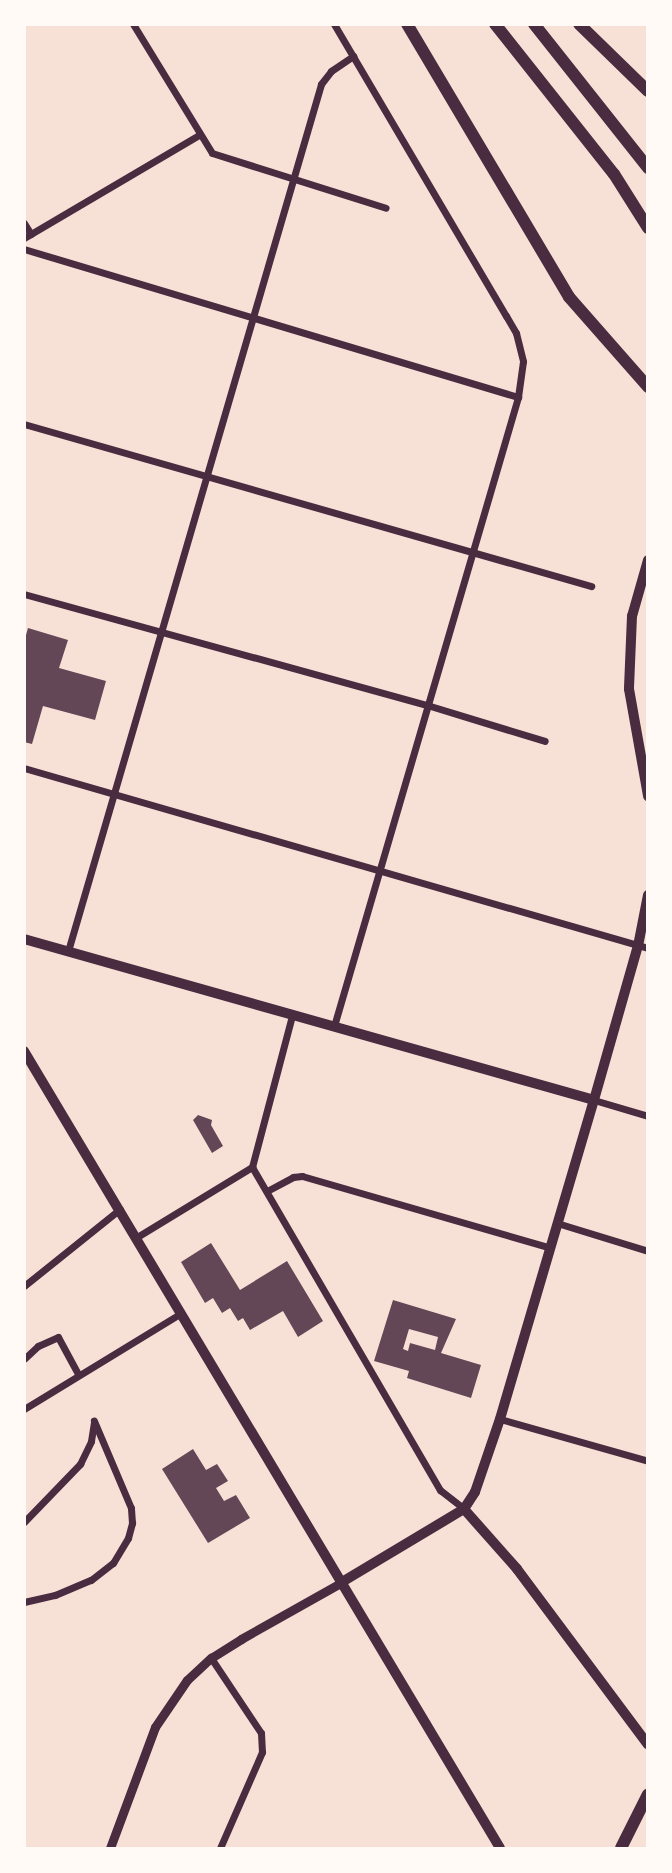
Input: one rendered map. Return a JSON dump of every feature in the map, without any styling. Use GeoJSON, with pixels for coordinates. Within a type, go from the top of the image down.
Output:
{"type":"FeatureCollection","features":[{"type":"Feature","properties":{"kind":"highway"},"geometry":{"type":"LineString","coordinates":[[407,24],[569,297],[648,387]]}},
{"type":"Feature","properties":{"kind":"highway"},"geometry":{"type":"LineString","coordinates":[[495,24],[614,174],[648,228]]}},
{"type":"Feature","properties":{"kind":"highway"},"geometry":{"type":"LineString","coordinates":[[534,24],[613,120],[648,168]]}},
{"type":"Feature","properties":{"kind":"highway"},"geometry":{"type":"LineString","coordinates":[[579,24],[648,91]]}},
{"type":"Feature","properties":{"kind":"highway"},"geometry":{"type":"LineString","coordinates":[[621,1849],[648,1794]]}},
{"type":"Feature","properties":{"kind":"main road"},"geometry":{"type":"LineString","coordinates":[[648,560],[632,616],[629,690],[648,796]]}},
{"type":"Feature","properties":{"kind":"main road"},"geometry":{"type":"LineString","coordinates":[[342,1582],[464,1509],[479,1483],[643,947],[648,895]]}},
{"type":"Feature","properties":{"kind":"main road"},"geometry":{"type":"LineString","coordinates":[[24,939],[594,1100]]}},
{"type":"Feature","properties":{"kind":"main road"},"geometry":{"type":"LineString","coordinates":[[24,1051],[500,1849]]}},
{"type":"Feature","properties":{"kind":"main road"},"geometry":{"type":"LineString","coordinates":[[464,1509],[517,1569],[648,1745]]}},
{"type":"Feature","properties":{"kind":"street"},"geometry":{"type":"LineString","coordinates":[[133,24],[212,153],[386,208]]}},
{"type":"Feature","properties":{"kind":"street"},"geometry":{"type":"LineString","coordinates":[[334,24],[516,333],[523,361],[518,397],[474,552],[377,872],[334,1026]]}},
{"type":"Feature","properties":{"kind":"street"},"geometry":{"type":"LineString","coordinates":[[68,951],[321,85],[331,71],[353,56]]}},
{"type":"Feature","properties":{"kind":"street"},"geometry":{"type":"LineString","coordinates":[[24,223],[28,236],[199,135]]}},
{"type":"Feature","properties":{"kind":"street"},"geometry":{"type":"LineString","coordinates":[[24,249],[518,397]]}},
{"type":"Feature","properties":{"kind":"street"},"geometry":{"type":"LineString","coordinates":[[24,424],[591,586]]}},
{"type":"Feature","properties":{"kind":"street"},"geometry":{"type":"LineString","coordinates":[[24,594],[427,705],[545,741]]}},
{"type":"Feature","properties":{"kind":"street"},"geometry":{"type":"LineString","coordinates":[[24,768],[643,947]]}},
{"type":"Feature","properties":{"kind":"street"},"geometry":{"type":"LineString","coordinates":[[136,1237],[252,1167],[292,1016]]}},
{"type":"Feature","properties":{"kind":"street"},"geometry":{"type":"LineString","coordinates":[[594,1100],[648,1116]]}},
{"type":"Feature","properties":{"kind":"street"},"geometry":{"type":"LineString","coordinates":[[252,1167],[353,1345],[440,1490],[464,1509]]}},
{"type":"Feature","properties":{"kind":"street"},"geometry":{"type":"LineString","coordinates":[[267,1191],[293,1177],[302,1176],[551,1248]]}},
{"type":"Feature","properties":{"kind":"street"},"geometry":{"type":"LineString","coordinates":[[25,1284],[120,1209]]}},
{"type":"Feature","properties":{"kind":"street"},"geometry":{"type":"LineString","coordinates":[[557,1223],[648,1251]]}},
{"type":"Feature","properties":{"kind":"street"},"geometry":{"type":"LineString","coordinates":[[24,1409],[181,1313]]}},
{"type":"Feature","properties":{"kind":"street"},"geometry":{"type":"LineString","coordinates":[[24,1359],[38,1346],[58,1337],[78,1374]]}},
{"type":"Feature","properties":{"kind":"street"},"geometry":{"type":"LineString","coordinates":[[500,1419],[648,1461]]}},
{"type":"Feature","properties":{"kind":"street"},"geometry":{"type":"LineString","coordinates":[[24,1522],[80,1464],[91,1441],[94,1421],[131,1508],[132,1523],[128,1538],[113,1563],[91,1580],[64,1592],[24,1602]]}},
{"type":"Feature","properties":{"kind":"street"},"geometry":{"type":"LineString","coordinates":[[110,1849],[155,1727],[187,1680],[211,1658],[342,1582]]}},
{"type":"Feature","properties":{"kind":"street"},"geometry":{"type":"LineString","coordinates":[[211,1658],[261,1733],[262,1752],[220,1849]]}},
{"type":"Feature","properties":{"kind":"building"},"geometry":{"type":"Polygon","coordinates":[[[28,628],[68,640],[59,668],[106,681],[95,720],[43,706],[32,744],[24,742],[24,642],[28,628]]]}},
{"type":"Feature","properties":{"kind":"building"},"geometry":{"type":"Polygon","coordinates":[[[198,1115],[212,1120],[211,1125],[223,1146],[212,1153],[193,1120],[198,1115]]]}},
{"type":"Feature","properties":{"kind":"building"},"geometry":{"type":"Polygon","coordinates":[[[211,1243],[240,1290],[287,1261],[323,1321],[298,1337],[283,1311],[250,1330],[243,1318],[238,1321],[230,1308],[222,1313],[213,1298],[205,1303],[181,1262],[211,1243]]]}},
{"type":"Feature","properties":{"kind":"building"},"geometry":{"type":"Polygon","coordinates":[[[393,1300],[456,1319],[441,1353],[481,1365],[471,1398],[407,1378],[409,1371],[374,1361],[393,1300]],[[409,1329],[403,1349],[408,1351],[410,1343],[435,1350],[438,1337],[409,1329]]]}},
{"type":"Feature","properties":{"kind":"building"},"geometry":{"type":"Polygon","coordinates":[[[193,1449],[206,1470],[217,1464],[228,1481],[216,1488],[224,1501],[236,1495],[250,1518],[208,1543],[162,1469],[193,1449]]]}}]}
